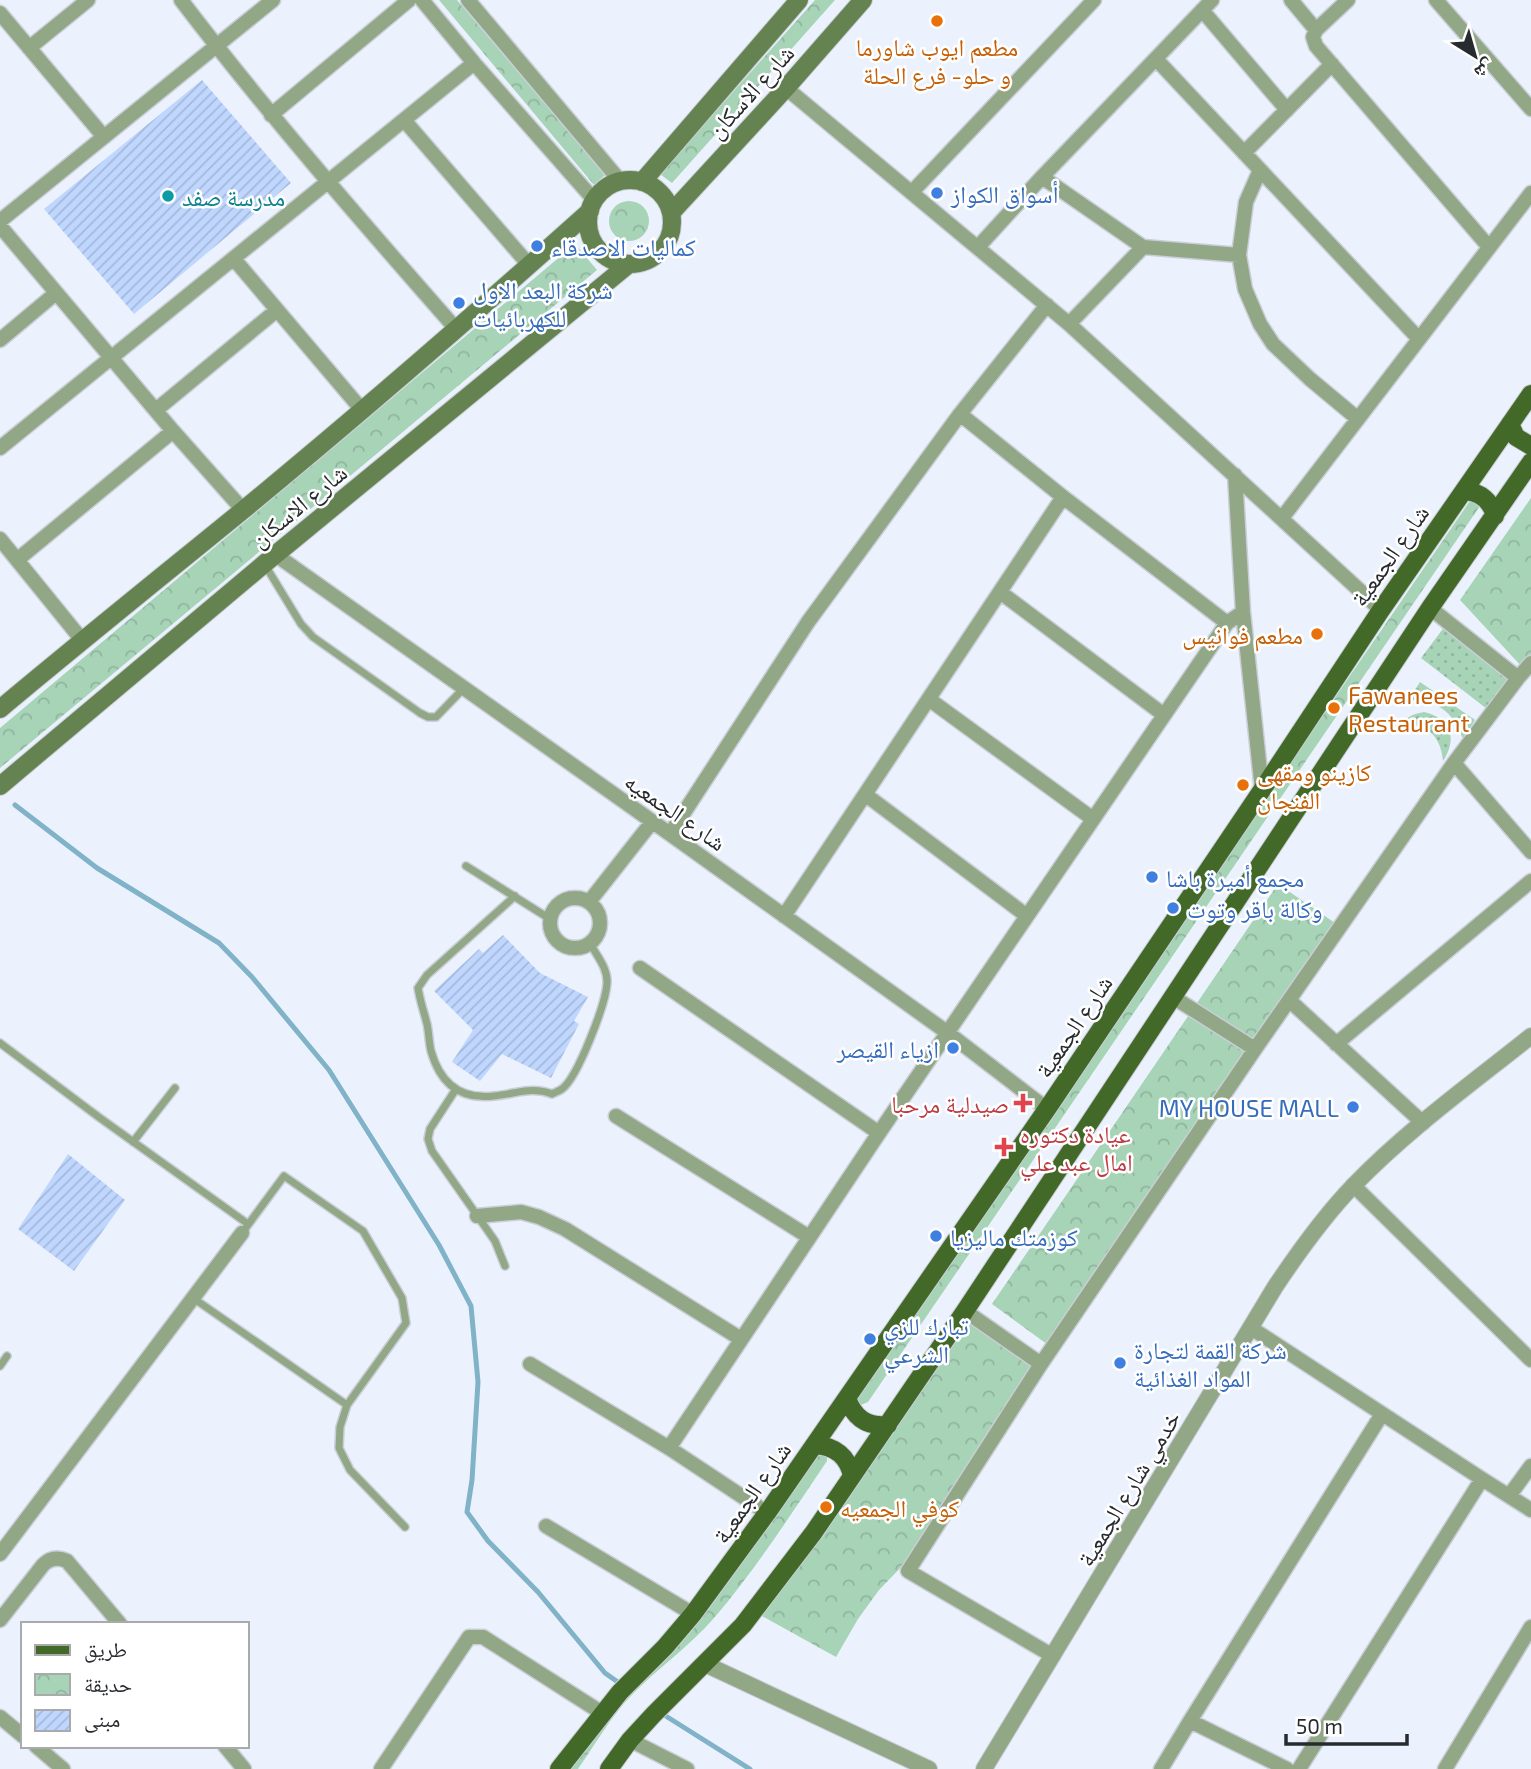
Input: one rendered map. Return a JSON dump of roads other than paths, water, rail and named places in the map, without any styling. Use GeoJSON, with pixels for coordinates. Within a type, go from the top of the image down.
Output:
{"type":"FeatureCollection","features":[{"type":"Feature","properties":{"kind":"main road","name":"شارع الاسكان"},"geometry":{"type":"LineString","coordinates":[[642,182],[799,0]]}},
{"type":"Feature","properties":{"kind":"main road","name":"شارع الاسكان"},"geometry":{"type":"LineString","coordinates":[[671,213],[863,0]]}},
{"type":"Feature","properties":{"kind":"main road"},"geometry":{"type":"LineString","coordinates":[[631,180],[642,182],[661,194],[667,202],[672,223],[670,234],[659,253],[650,259],[640,263],[618,262],[608,258],[593,243],[588,221],[592,206],[610,186],[631,180]]}},
{"type":"Feature","properties":{"kind":"main road","name":"شارع الاسكان"},"geometry":{"type":"LineString","coordinates":[[0,709],[457,330],[592,206]]}},
{"type":"Feature","properties":{"kind":"main road","name":"شارع الاسكان"},"geometry":{"type":"LineString","coordinates":[[0,786],[629,264]]}},
{"type":"Feature","properties":{"kind":"main road","name":"شارع الجمعية"},"geometry":{"type":"LineString","coordinates":[[559,1769],[620,1692],[665,1647],[693,1614],[767,1513],[1047,1109],[1381,610],[1531,394]]}},
{"type":"Feature","properties":{"kind":"main road"},"geometry":{"type":"LineString","coordinates":[[1510,424],[1516,437],[1531,446]]}},
{"type":"Feature","properties":{"kind":"main road"},"geometry":{"type":"LineString","coordinates":[[609,1769],[630,1740],[743,1625],[814,1532],[965,1311],[1430,608],[1531,462]]}},
{"type":"Feature","properties":{"kind":"main road"},"geometry":{"type":"LineString","coordinates":[[1465,491],[1485,498],[1495,516]]}},
{"type":"Feature","properties":{"kind":"main road"},"geometry":{"type":"LineString","coordinates":[[847,1398],[850,1407],[862,1421],[879,1426],[888,1425]]}},
{"type":"Feature","properties":{"kind":"main road"},"geometry":{"type":"LineString","coordinates":[[815,1445],[840,1453],[850,1467],[852,1476]]}},
{"type":"Feature","properties":{"kind":"street"},"geometry":{"type":"LineString","coordinates":[[29,48],[88,0]]}},
{"type":"Feature","properties":{"kind":"street"},"geometry":{"type":"LineString","coordinates":[[181,0],[271,115],[457,330]]}},
{"type":"Feature","properties":{"kind":"street"},"geometry":{"type":"LineString","coordinates":[[243,510],[1,228],[104,137],[273,0]]}},
{"type":"Feature","properties":{"kind":"street"},"geometry":{"type":"LineString","coordinates":[[271,115],[409,0]]}},
{"type":"Feature","properties":{"kind":"street"},"geometry":{"type":"LineString","coordinates":[[422,0],[592,206]]}},
{"type":"Feature","properties":{"kind":"street"},"geometry":{"type":"LineString","coordinates":[[468,0],[621,182]]}},
{"type":"Feature","properties":{"kind":"street"},"geometry":{"type":"LineString","coordinates":[[912,192],[1094,0]]}},
{"type":"Feature","properties":{"kind":"street"},"geometry":{"type":"LineString","coordinates":[[1291,0],[1316,30]]}},
{"type":"Feature","properties":{"kind":"street"},"geometry":{"type":"LineString","coordinates":[[1348,0],[1316,30],[1313,37],[1316,46],[1489,247]]}},
{"type":"Feature","properties":{"kind":"street"},"geometry":{"type":"LineString","coordinates":[[1436,0],[1531,110]]}},
{"type":"Feature","properties":{"kind":"street"},"geometry":{"type":"LineString","coordinates":[[978,247],[1207,5],[1287,110]]}},
{"type":"Feature","properties":{"kind":"street"},"geometry":{"type":"LineString","coordinates":[[0,13],[104,137]]}},
{"type":"Feature","properties":{"kind":"street"},"geometry":{"type":"LineString","coordinates":[[1156,59],[1419,339]]}},
{"type":"Feature","properties":{"kind":"street"},"geometry":{"type":"LineString","coordinates":[[0,448],[474,63]]}},
{"type":"Feature","properties":{"kind":"street"},"geometry":{"type":"LineString","coordinates":[[1244,153],[1332,64]]}},
{"type":"Feature","properties":{"kind":"street"},"geometry":{"type":"LineString","coordinates":[[786,88],[1069,324],[1381,610]]}},
{"type":"Feature","properties":{"kind":"street"},"geometry":{"type":"LineString","coordinates":[[404,120],[529,265]]}},
{"type":"Feature","properties":{"kind":"street"},"geometry":{"type":"LineString","coordinates":[[1260,170],[1247,202],[1239,255],[1245,289],[1260,324],[1273,344],[1358,419]]}},
{"type":"Feature","properties":{"kind":"street"},"geometry":{"type":"LineString","coordinates":[[1042,177],[1143,247],[1239,255]]}},
{"type":"Feature","properties":{"kind":"street"},"geometry":{"type":"LineString","coordinates":[[1282,518],[1531,193]]}},
{"type":"Feature","properties":{"kind":"street"},"geometry":{"type":"LineString","coordinates":[[1069,324],[1143,247]]}},
{"type":"Feature","properties":{"kind":"street"},"geometry":{"type":"LineString","coordinates":[[234,258],[362,410]]}},
{"type":"Feature","properties":{"kind":"street"},"geometry":{"type":"LineString","coordinates":[[0,340],[56,292]]}},
{"type":"Feature","properties":{"kind":"street"},"geometry":{"type":"LineString","coordinates":[[670,834],[808,622],[960,414],[1047,305]]}},
{"type":"Feature","properties":{"kind":"street"},"geometry":{"type":"LineString","coordinates":[[156,411],[277,310]]}},
{"type":"Feature","properties":{"kind":"street"},"geometry":{"type":"LineString","coordinates":[[960,414],[1227,623]]}},
{"type":"Feature","properties":{"kind":"street"},"geometry":{"type":"LineString","coordinates":[[17,560],[173,430]]}},
{"type":"Feature","properties":{"kind":"street"},"geometry":{"type":"LineString","coordinates":[[1235,475],[1242,612],[1262,790]]}},
{"type":"Feature","properties":{"kind":"street"},"geometry":{"type":"LineString","coordinates":[[784,916],[1063,497]]}},
{"type":"Feature","properties":{"kind":"street"},"geometry":{"type":"LineString","coordinates":[[0,539],[82,640]]}},
{"type":"Feature","properties":{"kind":"street","name":"شارع الجمعيه"},"geometry":{"type":"LineString","coordinates":[[270,560],[464,688],[948,1033],[1047,1109]]}},
{"type":"Feature","properties":{"kind":"street"},"geometry":{"type":"LineString","coordinates":[[1000,593],[1164,715]]}},
{"type":"Feature","properties":{"kind":"street"},"geometry":{"type":"LineString","coordinates":[[1430,608],[1518,678]]}},
{"type":"Feature","properties":{"kind":"street"},"geometry":{"type":"LineString","coordinates":[[669,1448],[879,1133],[1227,623],[1242,612]]}},
{"type":"Feature","properties":{"kind":"street"},"geometry":{"type":"LineString","coordinates":[[1053,1656],[908,1571],[1041,1364],[1255,1049],[1454,763],[1531,663]]}},
{"type":"Feature","properties":{"kind":"street"},"geometry":{"type":"LineString","coordinates":[[930,700],[1093,819]]}},
{"type":"Feature","properties":{"kind":"street"},"geometry":{"type":"LineString","coordinates":[[1454,763],[1531,852]]}},
{"type":"Feature","properties":{"kind":"street"},"geometry":{"type":"LineString","coordinates":[[866,795],[1027,916]]}},
{"type":"Feature","properties":{"kind":"street"},"geometry":{"type":"LineString","coordinates":[[589,902],[652,822]]}},
{"type":"Feature","properties":{"kind":"street"},"geometry":{"type":"LineString","coordinates":[[1336,1044],[1531,881]]}},
{"type":"Feature","properties":{"kind":"street"},"geometry":{"type":"LineString","coordinates":[[578,897],[589,902],[600,919],[597,935],[590,943],[577,948],[561,944],[554,938],[551,930],[550,919],[556,906],[562,901],[578,897]]}},
{"type":"Feature","properties":{"kind":"street"},"geometry":{"type":"LineString","coordinates":[[640,968],[879,1133]]}},
{"type":"Feature","properties":{"kind":"street"},"geometry":{"type":"LineString","coordinates":[[1173,997],[1255,1049]]}},
{"type":"Feature","properties":{"kind":"street"},"geometry":{"type":"LineString","coordinates":[[1289,1000],[1423,1123]]}},
{"type":"Feature","properties":{"kind":"street","name":"خدمي شارع الجمعية"},"geometry":{"type":"LineString","coordinates":[[992,1767],[1053,1656],[1298,1252],[1353,1185],[1423,1123],[1531,1036]]}},
{"type":"Feature","properties":{"kind":"street"},"geometry":{"type":"LineString","coordinates":[[616,1116],[809,1237]]}},
{"type":"Feature","properties":{"kind":"street"},"geometry":{"type":"LineString","coordinates":[[1353,1185],[1531,1360]]}},
{"type":"Feature","properties":{"kind":"street"},"geometry":{"type":"LineString","coordinates":[[477,1216],[521,1212],[539,1217],[565,1230],[741,1339]]}},
{"type":"Feature","properties":{"kind":"street"},"geometry":{"type":"LineString","coordinates":[[0,1554],[245,1229]]}},
{"type":"Feature","properties":{"kind":"street"},"geometry":{"type":"LineString","coordinates":[[965,1311],[1041,1364]]}},
{"type":"Feature","properties":{"kind":"street"},"geometry":{"type":"LineString","coordinates":[[1251,1328],[1531,1510]]}},
{"type":"Feature","properties":{"kind":"street"},"geometry":{"type":"LineString","coordinates":[[530,1364],[669,1448],[767,1513]]}},
{"type":"Feature","properties":{"kind":"street"},"geometry":{"type":"LineString","coordinates":[[1161,1769],[1382,1414]]}},
{"type":"Feature","properties":{"kind":"street"},"geometry":{"type":"LineString","coordinates":[[1509,1496],[1531,1466]]}},
{"type":"Feature","properties":{"kind":"street"},"geometry":{"type":"LineString","coordinates":[[1299,1769],[1482,1479]]}},
{"type":"Feature","properties":{"kind":"street"},"geometry":{"type":"LineString","coordinates":[[546,1526],[693,1614]]}},
{"type":"Feature","properties":{"kind":"street"},"geometry":{"type":"LineString","coordinates":[[0,1620],[43,1565],[58,1558],[67,1561],[118,1622]]}},
{"type":"Feature","properties":{"kind":"street"},"geometry":{"type":"LineString","coordinates":[[1445,1769],[1531,1627]]}},
{"type":"Feature","properties":{"kind":"street"},"geometry":{"type":"LineString","coordinates":[[382,1769],[470,1637],[483,1637],[602,1713]]}},
{"type":"Feature","properties":{"kind":"street"},"geometry":{"type":"LineString","coordinates":[[705,1664],[929,1769]]}},
{"type":"Feature","properties":{"kind":"street"},"geometry":{"type":"LineString","coordinates":[[0,1717],[21,1733]]}},
{"type":"Feature","properties":{"kind":"street"},"geometry":{"type":"LineString","coordinates":[[1190,1721],[1287,1769]]}},
{"type":"Feature","properties":{"kind":"street"},"geometry":{"type":"LineString","coordinates":[[630,1740],[687,1769]]}},
{"type":"Feature","properties":{"kind":"street"},"geometry":{"type":"LineString","coordinates":[[38,1748],[63,1769]]}},
{"type":"Feature","properties":{"kind":"street"},"geometry":{"type":"LineString","coordinates":[[227,1748],[244,1769]]}},
{"type":"Feature","properties":{"kind":"lane"},"geometry":{"type":"LineString","coordinates":[[270,560],[300,624],[313,637],[420,713],[436,717],[464,688]]}},
{"type":"Feature","properties":{"kind":"lane"},"geometry":{"type":"LineString","coordinates":[[466,866],[550,919]]}},
{"type":"Feature","properties":{"kind":"lane"},"geometry":{"type":"LineString","coordinates":[[515,897],[427,975],[418,988],[431,1050],[445,1082],[456,1089],[472,1096],[492,1097],[530,1090],[543,1090],[552,1094],[562,1089],[573,1076],[597,1021],[607,984],[606,972],[590,943]]}},
{"type":"Feature","properties":{"kind":"lane"},"geometry":{"type":"LineString","coordinates":[[0,1042],[245,1229],[284,1176],[363,1231],[402,1298],[406,1323],[348,1405],[340,1427],[339,1448],[350,1470],[405,1527]]}},
{"type":"Feature","properties":{"kind":"lane"},"geometry":{"type":"LineString","coordinates":[[133,1142],[175,1088]]}},
{"type":"Feature","properties":{"kind":"lane"},"geometry":{"type":"LineString","coordinates":[[456,1089],[430,1129],[428,1139],[432,1151],[495,1241],[505,1266]]}},
{"type":"Feature","properties":{"kind":"lane"},"geometry":{"type":"LineString","coordinates":[[193,1298],[348,1405]]}},
{"type":"Feature","properties":{"kind":"lane"},"geometry":{"type":"LineString","coordinates":[[0,1366],[7,1356]]}},
{"type":"Feature","properties":{"kind":"waterway"},"geometry":{"type":"LineString","coordinates":[[15,805],[97,868],[219,943],[252,977],[329,1070],[439,1245],[471,1306],[478,1382],[472,1480],[467,1512],[488,1541],[538,1592],[605,1673],[622,1685]]}},
{"type":"Feature","properties":{"kind":"waterway"},"geometry":{"type":"LineString","coordinates":[[661,1713],[750,1769]]}},
{"type":"Feature","properties":{"kind":"place","name":"مطعم ايوب شاورما و حلو- فرع الحلة"},"geometry":{"type":"Point","coordinates":[937,21]}},
{"type":"Feature","properties":{"kind":"place","name":"أسواق الكواز"},"geometry":{"type":"Point","coordinates":[937,193]}},
{"type":"Feature","properties":{"kind":"place","name":"مدرسة صفد"},"geometry":{"type":"Point","coordinates":[168,196]}},
{"type":"Feature","properties":{"kind":"place","name":"كماليات الاصدقاء"},"geometry":{"type":"Point","coordinates":[537,246]}},
{"type":"Feature","properties":{"kind":"place","name":"شركة البعد الاول للكهربائيات"},"geometry":{"type":"Point","coordinates":[459,303]}},
{"type":"Feature","properties":{"kind":"place","name":"مطعم فوانيس"},"geometry":{"type":"Point","coordinates":[1317,634]}},
{"type":"Feature","properties":{"kind":"place","name":"Fawanees Restaurant"},"geometry":{"type":"Point","coordinates":[1334,708]}},
{"type":"Feature","properties":{"kind":"place","name":"كازينو ومقهى الفنجان"},"geometry":{"type":"Point","coordinates":[1243,785]}},
{"type":"Feature","properties":{"kind":"place","name":"مجمع أميرة باشا"},"geometry":{"type":"Point","coordinates":[1152,877]}},
{"type":"Feature","properties":{"kind":"place","name":"وكالة باقر وتوت"},"geometry":{"type":"Point","coordinates":[1173,908]}},
{"type":"Feature","properties":{"kind":"place","name":"ازياء القيصر"},"geometry":{"type":"Point","coordinates":[953,1048]}},
{"type":"Feature","properties":{"kind":"place","name":"صيدلية مرحبا"},"geometry":{"type":"Point","coordinates":[1023,1103]}},
{"type":"Feature","properties":{"kind":"place","name":"MY HOUSE MALL"},"geometry":{"type":"Point","coordinates":[1353,1107]}},
{"type":"Feature","properties":{"kind":"place","name":"عيادة دكتوره امال عبد علي"},"geometry":{"type":"Point","coordinates":[1004,1147]}},
{"type":"Feature","properties":{"kind":"place","name":"كوزمتك ماليزيا"},"geometry":{"type":"Point","coordinates":[936,1236]}},
{"type":"Feature","properties":{"kind":"place","name":"تبارك للزي الشرعي"},"geometry":{"type":"Point","coordinates":[870,1339]}},
{"type":"Feature","properties":{"kind":"place","name":"شركة القمة لتجارة المواد الغذائية"},"geometry":{"type":"Point","coordinates":[1120,1363]}},
{"type":"Feature","properties":{"kind":"place","name":"كوفي الجمعيه"},"geometry":{"type":"Point","coordinates":[826,1507]}}]}
